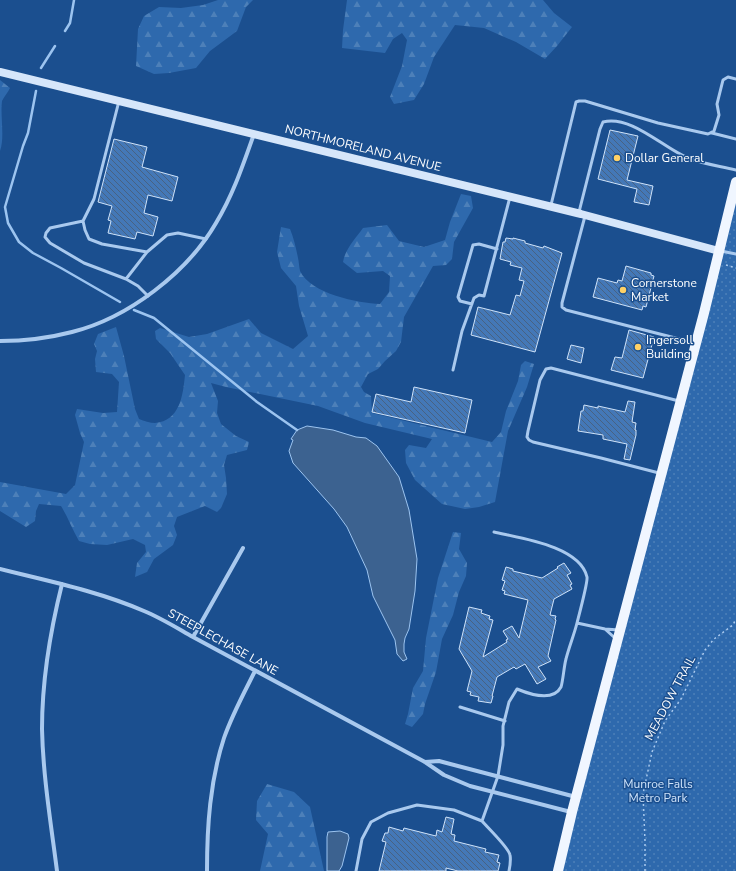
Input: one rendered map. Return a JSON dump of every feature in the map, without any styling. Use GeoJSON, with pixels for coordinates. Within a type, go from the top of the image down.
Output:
{"type":"FeatureCollection","features":[{"type":"Feature","properties":{"kind":"main road"},"geometry":{"type":"LineString","coordinates":[[558,871],[572,812],[696,343],[736,182]]}},
{"type":"Feature","properties":{"kind":"street","name":"NORTHMORELAND AVENUE"},"geometry":{"type":"LineString","coordinates":[[0,72],[551,207],[719,251]]}},
{"type":"Feature","properties":{"kind":"street"},"geometry":{"type":"LineString","coordinates":[[0,341],[37,339],[73,332],[94,325],[113,316],[148,296],[183,266],[206,239],[227,204],[254,134]]}},
{"type":"Feature","properties":{"kind":"street"},"geometry":{"type":"LineString","coordinates":[[193,637],[243,548]]}},
{"type":"Feature","properties":{"kind":"street","name":"STEEPLECHASE LANE"},"geometry":{"type":"LineString","coordinates":[[0,568],[106,596],[129,605],[165,621],[425,762],[444,775],[470,786],[572,812]]}},
{"type":"Feature","properties":{"kind":"street"},"geometry":{"type":"LineString","coordinates":[[57,871],[46,784],[42,728],[45,673],[49,639],[62,584]]}},
{"type":"Feature","properties":{"kind":"street"},"geometry":{"type":"LineString","coordinates":[[207,871],[209,810],[217,763],[235,712],[256,671]]}},
{"type":"Feature","properties":{"kind":"street","name":"STEEPLECHASE LANE"},"geometry":{"type":"LineString","coordinates":[[425,762],[439,761],[576,797]]}},
{"type":"Feature","properties":{"kind":"lane"},"geometry":{"type":"LineString","coordinates":[[712,133],[719,115],[717,104],[723,80],[728,77],[736,79]]}},
{"type":"Feature","properties":{"kind":"lane"},"geometry":{"type":"LineString","coordinates":[[119,101],[94,199],[83,221],[89,239],[102,244],[147,252]]}},
{"type":"Feature","properties":{"kind":"lane"},"geometry":{"type":"LineString","coordinates":[[551,207],[576,102],[585,101],[658,123],[736,139]]}},
{"type":"Feature","properties":{"kind":"lane"},"geometry":{"type":"LineString","coordinates":[[696,343],[566,310],[562,307],[600,129],[603,122],[611,120],[643,130],[688,158],[736,170]]}},
{"type":"Feature","properties":{"kind":"lane"},"geometry":{"type":"LineString","coordinates":[[453,370],[462,331],[474,298],[479,295],[484,296],[510,197]]}},
{"type":"Feature","properties":{"kind":"lane"},"geometry":{"type":"LineString","coordinates":[[83,221],[50,228],[45,237],[50,243],[84,263],[126,279],[138,286],[148,296]]}},
{"type":"Feature","properties":{"kind":"lane"},"geometry":{"type":"LineString","coordinates":[[126,279],[147,252],[167,236],[178,233],[206,239]]}},
{"type":"Feature","properties":{"kind":"lane"},"geometry":{"type":"LineString","coordinates":[[472,304],[460,301],[458,297],[473,245],[479,244],[497,250]]}},
{"type":"Feature","properties":{"kind":"lane"},"geometry":{"type":"LineString","coordinates":[[719,251],[736,254]]}},
{"type":"Feature","properties":{"kind":"lane"},"geometry":{"type":"LineString","coordinates":[[661,474],[529,440],[527,437],[528,431],[540,380],[546,369],[551,368],[680,401]]}},
{"type":"Feature","properties":{"kind":"lane"},"geometry":{"type":"LineString","coordinates":[[482,821],[498,776],[504,722],[509,702],[517,689],[530,694],[543,695],[553,694],[561,687],[566,659],[577,623],[587,578],[579,562],[565,552],[538,542],[494,532]]}},
{"type":"Feature","properties":{"kind":"lane"},"geometry":{"type":"LineString","coordinates":[[577,623],[605,629],[620,630]]}},
{"type":"Feature","properties":{"kind":"lane"},"geometry":{"type":"LineString","coordinates":[[605,629],[618,641]]}},
{"type":"Feature","properties":{"kind":"lane"},"geometry":{"type":"LineString","coordinates":[[460,707],[504,722]]}},
{"type":"Feature","properties":{"kind":"lane"},"geometry":{"type":"LineString","coordinates":[[356,871],[362,839],[371,822],[388,813],[417,805],[454,810],[482,821],[506,846],[510,854],[509,871]]}},
{"type":"Feature","properties":{"kind":"path"},"geometry":{"type":"LineString","coordinates":[[716,264],[736,268]]}},
{"type":"Feature","properties":{"kind":"path","name":"MEADOW TRAIL"},"geometry":{"type":"LineString","coordinates":[[645,871],[643,794],[652,752],[665,721],[681,699],[705,650],[714,639],[733,625],[736,619]]}},
{"type":"Feature","properties":{"kind":"green space"},"geometry":{"type":"Polygon","coordinates":[[[218,0],[253,0],[246,7],[237,31],[210,51],[196,68],[154,74],[136,66],[138,29],[144,16],[159,7],[181,8],[203,5],[218,0]]]}},
{"type":"Feature","properties":{"kind":"green space"},"geometry":{"type":"Polygon","coordinates":[[[347,0],[543,0],[554,13],[572,27],[545,59],[516,42],[484,28],[455,25],[434,57],[424,84],[414,100],[394,104],[390,97],[402,66],[407,40],[402,33],[393,39],[385,53],[342,48],[347,0]]]}},
{"type":"Feature","properties":{"kind":"green space"},"geometry":{"type":"Polygon","coordinates":[[[0,80],[10,88],[2,101],[2,139],[0,151],[0,80]]]}},
{"type":"Feature","properties":{"kind":"green space","name":"Munroe Falls Metro Park"},"geometry":{"type":"Polygon","coordinates":[[[736,182],[736,871],[558,871],[736,182]]]}},
{"type":"Feature","properties":{"kind":"green space"},"geometry":{"type":"Polygon","coordinates":[[[461,194],[471,196],[473,208],[454,242],[452,259],[446,265],[433,266],[404,317],[401,342],[396,351],[378,369],[368,374],[361,387],[364,392],[371,396],[372,413],[492,442],[501,432],[506,411],[518,381],[521,365],[525,361],[534,364],[527,387],[508,431],[495,502],[479,507],[465,509],[442,504],[415,480],[406,463],[405,450],[409,445],[426,448],[432,439],[365,423],[318,406],[211,383],[218,401],[217,413],[221,424],[236,436],[249,442],[247,450],[227,455],[224,465],[227,494],[221,508],[217,512],[205,506],[177,517],[174,526],[177,535],[173,545],[154,559],[147,572],[135,577],[137,563],[146,552],[145,545],[133,539],[107,545],[90,544],[79,541],[61,506],[39,504],[36,511],[35,521],[26,527],[0,511],[0,482],[66,494],[75,485],[84,442],[75,415],[77,409],[103,413],[117,412],[119,382],[112,374],[96,372],[95,359],[97,351],[94,344],[98,334],[116,327],[124,356],[135,409],[139,419],[153,423],[163,421],[170,417],[179,406],[185,375],[170,353],[156,339],[155,331],[160,328],[189,337],[207,334],[249,319],[261,333],[293,349],[308,336],[299,306],[296,286],[281,268],[277,252],[281,227],[290,229],[296,247],[300,271],[314,286],[336,296],[360,302],[380,304],[389,292],[390,276],[383,271],[357,273],[343,262],[348,248],[363,228],[387,225],[399,241],[424,247],[445,240],[461,194]]]}},
{"type":"Feature","properties":{"kind":"green space"},"geometry":{"type":"Polygon","coordinates":[[[453,532],[461,533],[459,549],[467,563],[466,576],[459,592],[453,615],[442,639],[436,672],[423,714],[412,727],[405,724],[413,688],[423,671],[426,638],[438,578],[453,532]]]}},
{"type":"Feature","properties":{"kind":"green space"},"geometry":{"type":"Polygon","coordinates":[[[267,784],[294,792],[310,807],[324,871],[260,871],[268,834],[256,820],[257,801],[267,784]]]}},
{"type":"Feature","properties":{"kind":"shaded area"},"geometry":{"type":"Polygon","coordinates":[[[307,426],[333,430],[356,437],[366,438],[377,446],[399,477],[409,510],[417,559],[415,591],[409,629],[404,644],[404,652],[407,659],[403,661],[397,654],[395,640],[373,596],[367,570],[347,527],[334,509],[293,463],[289,451],[293,440],[291,439],[297,430],[307,426]]]}},
{"type":"Feature","properties":{"kind":"shaded area"},"geometry":{"type":"Polygon","coordinates":[[[340,831],[348,834],[349,838],[342,866],[339,871],[327,871],[328,832],[340,831]]]}},
{"type":"Feature","properties":{"kind":"building"},"geometry":{"type":"Polygon","coordinates":[[[610,130],[638,136],[627,180],[653,186],[649,205],[634,202],[637,189],[598,179],[610,130]]]}},
{"type":"Feature","properties":{"kind":"building"},"geometry":{"type":"Polygon","coordinates":[[[114,139],[147,147],[142,167],[178,177],[172,201],[148,195],[144,213],[158,217],[153,236],[137,232],[135,239],[108,233],[111,221],[108,220],[112,206],[98,202],[114,139]]]}},
{"type":"Feature","properties":{"kind":"building"},"geometry":{"type":"Polygon","coordinates":[[[506,238],[525,241],[525,243],[543,248],[544,246],[562,253],[535,352],[471,335],[478,307],[510,315],[516,295],[520,296],[524,281],[519,280],[522,268],[510,265],[511,262],[500,259],[503,242],[505,242],[506,238]]]}},
{"type":"Feature","properties":{"kind":"building","name":"Cornerstone Market"},"geometry":{"type":"Polygon","coordinates":[[[626,266],[651,273],[651,275],[654,276],[646,307],[643,306],[642,310],[593,297],[598,278],[617,283],[618,280],[622,281],[626,266]]]}},
{"type":"Feature","properties":{"kind":"building","name":"Ingersoll Building"},"geometry":{"type":"Polygon","coordinates":[[[629,330],[654,337],[643,378],[611,370],[615,357],[622,358],[629,330]]]}},
{"type":"Feature","properties":{"kind":"building"},"geometry":{"type":"Polygon","coordinates":[[[571,345],[584,348],[581,363],[567,359],[571,345]]]}},
{"type":"Feature","properties":{"kind":"building"},"geometry":{"type":"Polygon","coordinates":[[[414,387],[472,400],[465,433],[372,412],[376,394],[411,402],[414,387]]]}},
{"type":"Feature","properties":{"kind":"building"},"geometry":{"type":"Polygon","coordinates":[[[628,401],[635,402],[632,422],[636,423],[636,435],[630,460],[624,459],[627,444],[603,439],[603,435],[578,431],[581,411],[583,411],[584,405],[598,408],[598,406],[625,412],[628,401]]]}},
{"type":"Feature","properties":{"kind":"building"},"geometry":{"type":"Polygon","coordinates":[[[564,563],[571,573],[567,575],[572,584],[570,585],[572,589],[554,599],[550,615],[556,616],[556,620],[548,656],[551,661],[538,667],[546,679],[537,684],[525,664],[516,669],[514,667],[497,677],[491,703],[478,701],[479,697],[470,695],[471,692],[467,691],[472,671],[459,649],[469,607],[482,610],[481,613],[490,616],[489,619],[493,620],[483,657],[507,642],[506,640],[508,639],[503,631],[512,626],[519,638],[528,600],[504,594],[505,591],[502,590],[505,581],[502,580],[506,567],[513,569],[513,571],[542,578],[564,563]]]}},
{"type":"Feature","properties":{"kind":"building"},"geometry":{"type":"Polygon","coordinates":[[[446,817],[454,819],[451,834],[455,835],[454,841],[486,849],[485,852],[499,855],[497,862],[500,863],[498,871],[458,871],[446,868],[446,871],[379,871],[386,842],[382,841],[385,833],[388,833],[389,827],[403,831],[404,828],[436,836],[437,830],[442,832],[446,817]]]}},
{"type":"Feature","properties":{"kind":"waterway"},"geometry":{"type":"LineString","coordinates":[[65,31],[70,23],[74,0]]}},
{"type":"Feature","properties":{"kind":"waterway"},"geometry":{"type":"LineString","coordinates":[[41,68],[55,46]]}},
{"type":"Feature","properties":{"kind":"waterway"},"geometry":{"type":"LineString","coordinates":[[36,91],[28,133],[5,207],[8,223],[19,242],[33,253],[120,302]]}},
{"type":"Feature","properties":{"kind":"waterway"},"geometry":{"type":"LineString","coordinates":[[134,310],[154,318],[257,402],[297,430]]}},
{"type":"Feature","properties":{"kind":"place","name":"Dollar General"},"geometry":{"type":"Point","coordinates":[617,158]}},
{"type":"Feature","properties":{"kind":"place","name":"Cornerstone Market"},"geometry":{"type":"Point","coordinates":[623,290]}},
{"type":"Feature","properties":{"kind":"place","name":"Ingersoll Building"},"geometry":{"type":"Point","coordinates":[638,347]}}]}
